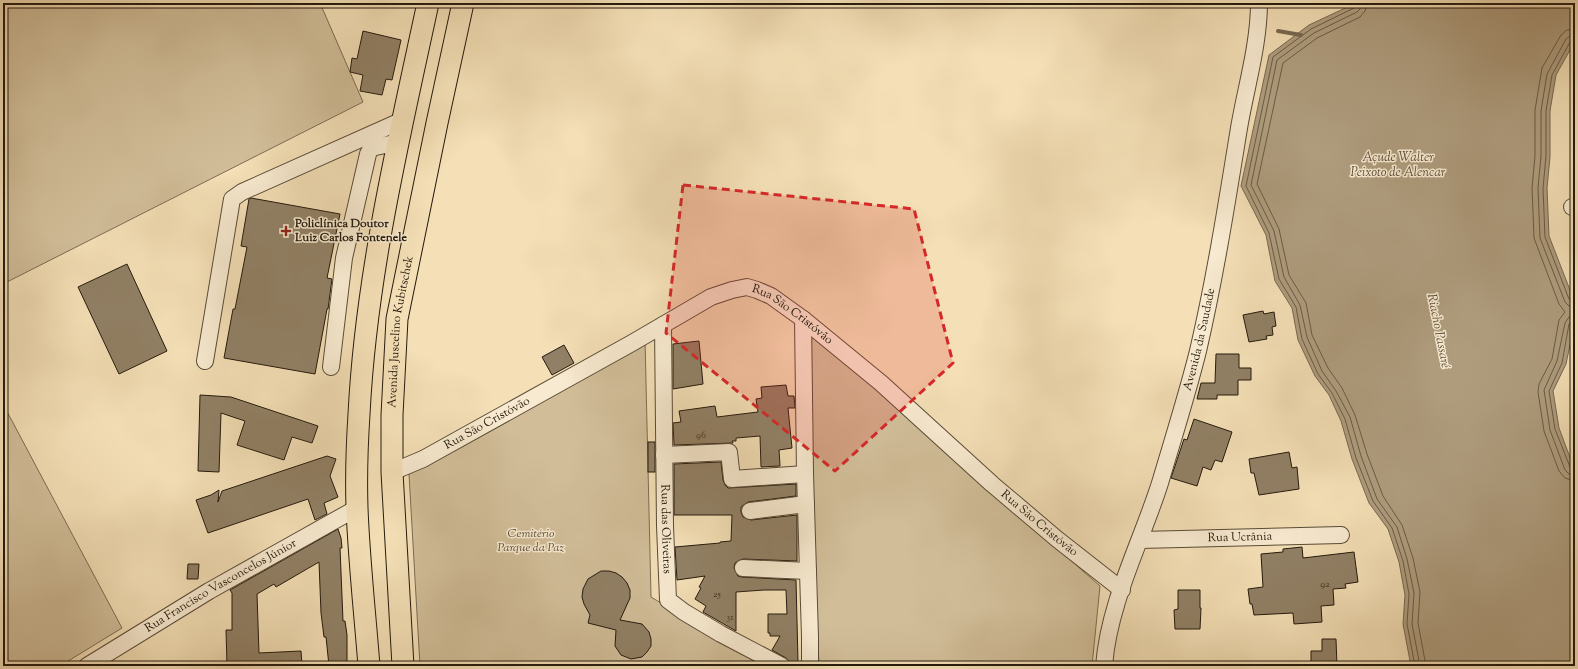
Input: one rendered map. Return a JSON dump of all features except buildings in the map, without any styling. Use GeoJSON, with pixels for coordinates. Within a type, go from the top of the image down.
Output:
{"type":"FeatureCollection","features":[{"type":"Feature","properties":{"kind":"main road"},"geometry":{"type":"LineString","coordinates":[[369,666],[357,508],[359,414],[365,342],[372,288],[403,120],[428,3]]}},
{"type":"Feature","properties":{"kind":"main road","name":"Avenida Juscelino Kubitschek"},"geometry":{"type":"LineString","coordinates":[[403,666],[392,472],[392,415],[398,319],[437,123],[463,3]]}},
{"type":"Feature","properties":{"kind":"main road"},"geometry":{"type":"LineString","coordinates":[[359,414],[392,415]]}},
{"type":"Feature","properties":{"kind":"street","name":"Avenida da Saudade"},"geometry":{"type":"LineString","coordinates":[[1104,666],[1106,646],[1113,616],[1160,484],[1198,351],[1228,195],[1246,89],[1253,59],[1259,19],[1259,3]]}},
{"type":"Feature","properties":{"kind":"street"},"geometry":{"type":"LineString","coordinates":[[205,361],[232,199],[242,192],[403,120]]}},
{"type":"Feature","properties":{"kind":"street"},"geometry":{"type":"LineString","coordinates":[[331,367],[344,258],[368,154],[372,148],[399,142]]}},
{"type":"Feature","properties":{"kind":"street","name":"Rua São Cristóvão"},"geometry":{"type":"LineString","coordinates":[[392,472],[430,455],[711,297],[747,287],[771,296],[803,319],[881,383],[992,484],[1057,539],[1122,590]]}},
{"type":"Feature","properties":{"kind":"street"},"geometry":{"type":"LineString","coordinates":[[803,319],[805,474],[810,637],[810,663],[808,666]]}},
{"type":"Feature","properties":{"kind":"street","name":"Rua das Oliveiras"},"geometry":{"type":"LineString","coordinates":[[663,325],[666,591],[668,600],[684,612],[721,634],[782,666]]}},
{"type":"Feature","properties":{"kind":"street"},"geometry":{"type":"LineString","coordinates":[[664,455],[729,452],[732,479],[805,474]]}},
{"type":"Feature","properties":{"kind":"street"},"geometry":{"type":"LineString","coordinates":[[750,511],[806,504]]}},
{"type":"Feature","properties":{"kind":"street","name":"Rua Francisco Vasconcelos Júnior"},"geometry":{"type":"LineString","coordinates":[[87,666],[209,590],[357,508]]}},
{"type":"Feature","properties":{"kind":"street","name":"Rua Ucrânia"},"geometry":{"type":"LineString","coordinates":[[1140,540],[1341,535]]}},
{"type":"Feature","properties":{"kind":"street"},"geometry":{"type":"LineString","coordinates":[[743,568],[808,571]]}},
{"type":"Feature","properties":{"kind":"highlighted area"},"geometry":{"type":"Polygon","coordinates":[[[683,185],[914,209],[953,363],[835,471],[666,333],[683,185]]]}},
{"type":"Feature","properties":{"kind":"green space"},"geometry":{"type":"Polygon","coordinates":[[[3,3],[320,3],[363,102],[3,284],[3,3]]]}},
{"type":"Feature","properties":{"kind":"green space"},"geometry":{"type":"Polygon","coordinates":[[[815,336],[1100,586],[1092,666],[819,666],[806,341],[815,336]]]}},
{"type":"Feature","properties":{"kind":"green space","name":"Cemitério Parque da Paz"},"geometry":{"type":"Polygon","coordinates":[[[645,339],[651,597],[766,666],[420,666],[409,474],[645,339]]]}},
{"type":"Feature","properties":{"kind":"green space"},"geometry":{"type":"Polygon","coordinates":[[[3,404],[122,628],[60,666],[3,666],[3,404]]]}},
{"type":"Feature","properties":{"kind":"water","name":"Açude Walter Peixoto de Alencar"},"geometry":{"type":"Polygon","coordinates":[[[1356,3],[1575,3],[1575,41],[1556,75],[1550,111],[1550,157],[1547,188],[1549,236],[1575,303],[1571,340],[1566,364],[1553,391],[1559,428],[1575,471],[1575,666],[1411,666],[1403,624],[1405,595],[1399,562],[1388,529],[1369,503],[1352,459],[1341,421],[1329,395],[1315,376],[1298,340],[1292,308],[1275,281],[1266,235],[1241,186],[1269,55],[1309,25],[1356,3]]]}},
{"type":"Feature","properties":{"kind":"waterway"},"geometry":{"type":"LineString","coordinates":[[1278,31],[1301,35]]}},
{"type":"Feature","properties":{"kind":"place","name":"Policlínica Doutor Luiz Carlos Fontenele"},"geometry":{"type":"Point","coordinates":[286,231]}},
{"type":"Feature","properties":{"kind":"water label","name":"Riacho Passaré"},"geometry":{"type":"Point","coordinates":[1438,331]}}]}
